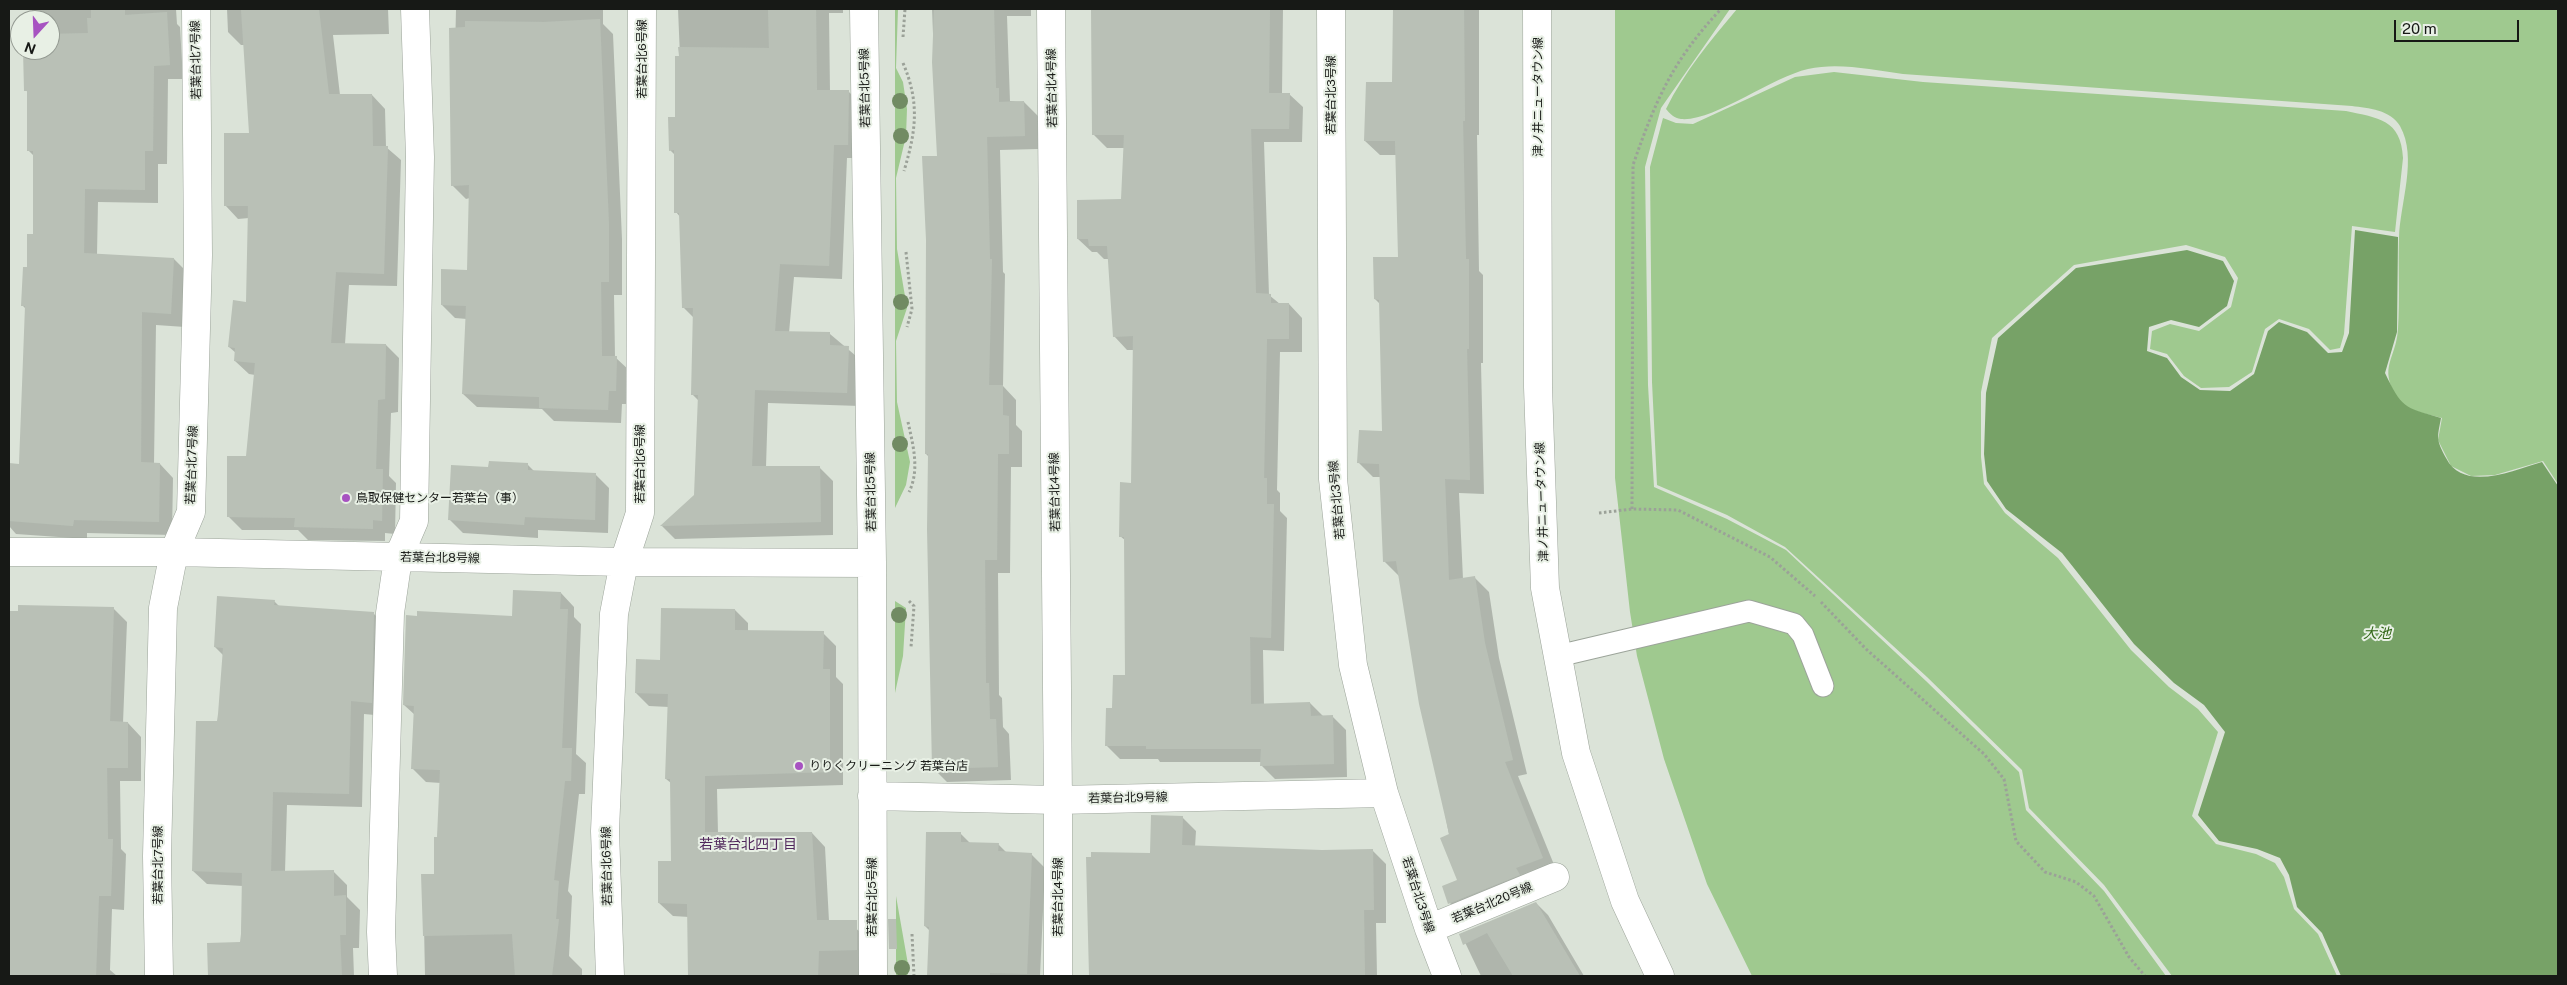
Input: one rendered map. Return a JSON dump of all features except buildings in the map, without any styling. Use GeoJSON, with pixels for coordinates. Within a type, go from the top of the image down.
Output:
{"type":"FeatureCollection","features":[{"type":"Feature","properties":{"kind":"street","name":"若葉台北7号線"},"geometry":{"type":"LineString","coordinates":[[159,976],[158,856],[163,608],[174,552],[191,512],[198,254],[196,9]]}},
{"type":"Feature","properties":{"kind":"street"},"geometry":{"type":"LineString","coordinates":[[383,976],[381,932],[390,613],[398,558],[414,521],[420,156],[416,9]]}},
{"type":"Feature","properties":{"kind":"street","name":"若葉台北6号線"},"geometry":{"type":"LineString","coordinates":[[610,976],[605,831],[614,614],[624,562],[640,513],[642,9]]}},
{"type":"Feature","properties":{"kind":"street","name":"若葉台北5号線"},"geometry":{"type":"LineString","coordinates":[[864,9],[872,563],[873,976]]}},
{"type":"Feature","properties":{"kind":"street","name":"若葉台北4号線"},"geometry":{"type":"LineString","coordinates":[[1051,9],[1058,976]]}},
{"type":"Feature","properties":{"kind":"street","name":"若葉台北3号線"},"geometry":{"type":"LineString","coordinates":[[1331,9],[1333,479],[1353,665],[1384,793],[1429,929],[1447,976]]}},
{"type":"Feature","properties":{"kind":"street","name":"津ノ井ニュータウン線"},"geometry":{"type":"LineString","coordinates":[[1537,9],[1538,396],[1544,588],[1576,753],[1625,901],[1660,976]]}},
{"type":"Feature","properties":{"kind":"street","name":"若葉台北8号線"},"geometry":{"type":"LineString","coordinates":[[9,552],[174,552],[624,562],[872,563]]}},
{"type":"Feature","properties":{"kind":"street","name":"若葉台北9号線"},"geometry":{"type":"LineString","coordinates":[[872,796],[1058,800],[1384,793]]}},
{"type":"Feature","properties":{"kind":"street","name":"若葉台北20号線"},"geometry":{"type":"LineString","coordinates":[[1429,929],[1555,877]]}},
{"type":"Feature","properties":{"kind":"lane"},"geometry":{"type":"LineString","coordinates":[[1558,656],[1749,611],[1794,624],[1803,635],[1823,686]]}},
{"type":"Feature","properties":{"kind":"path"},"geometry":{"type":"LineString","coordinates":[[1632,509],[1633,165],[1651,113],[1671,71],[1700,30],[1720,9]]}},
{"type":"Feature","properties":{"kind":"path"},"geometry":{"type":"LineString","coordinates":[[1599,513],[1632,509],[1678,510],[1714,526],[1770,557],[1828,608],[1866,649],[1984,754],[2004,779],[2016,842],[2045,872],[2076,882],[2094,896],[2129,957],[2145,976]]}},
{"type":"Feature","properties":{"kind":"shaded area"},"geometry":{"type":"Polygon","coordinates":[[[895,9],[898,9],[896,68],[903,82],[907,109],[906,136],[896,178],[897,249],[907,308],[896,341],[897,402],[910,462],[906,485],[895,508],[895,9]]]}},
{"type":"Feature","properties":{"kind":"shaded area"},"geometry":{"type":"Polygon","coordinates":[[[1615,9],[1730,9],[1661,108],[1645,167],[1648,385],[1654,487],[1727,519],[1786,550],[1926,681],[2019,772],[2026,810],[2104,891],[2166,976],[1752,976],[1707,884],[1664,759],[1637,656],[1630,612],[1615,478],[1615,9]]]}},
{"type":"Feature","properties":{"kind":"shaded area"},"geometry":{"type":"Polygon","coordinates":[[[1737,9],[2558,9],[2558,484],[2543,461],[2495,475],[2471,476],[2451,466],[2438,440],[2442,418],[2405,406],[2397,398],[2392,387],[2388,370],[2397,340],[2399,238],[2407,181],[2408,152],[2400,126],[2391,116],[2379,111],[2352,106],[1903,74],[1855,67],[1832,66],[1808,69],[1794,74],[1709,114],[1694,118],[1681,119],[1674,117],[1666,109],[1673,95],[1698,57],[1737,9]]]}},
{"type":"Feature","properties":{"kind":"shaded area"},"geometry":{"type":"Polygon","coordinates":[[[1834,72],[1923,82],[2346,111],[2378,119],[2393,128],[2398,135],[2403,158],[2395,232],[2352,226],[2344,334],[2340,348],[2330,350],[2309,329],[2279,319],[2265,329],[2252,372],[2229,387],[2201,388],[2184,376],[2167,354],[2150,349],[2152,331],[2170,324],[2199,331],[2231,307],[2238,278],[2225,257],[2186,245],[2074,265],[1992,338],[1981,392],[1981,457],[1984,484],[2005,513],[2058,558],[2131,650],[2169,687],[2198,709],[2218,732],[2192,816],[2216,844],[2256,854],[2275,863],[2284,877],[2294,909],[2318,934],[2337,976],[2172,976],[2104,885],[2029,808],[2022,770],[1927,677],[1785,547],[1727,515],[1657,485],[1652,382],[1650,167],[1663,118],[1676,123],[1693,124],[1795,77],[1834,72]]]}},
{"type":"Feature","properties":{"kind":"shaded area"},"geometry":{"type":"Polygon","coordinates":[[[895,601],[906,608],[903,656],[895,693],[895,601]]]}},
{"type":"Feature","properties":{"kind":"shaded area"},"geometry":{"type":"Polygon","coordinates":[[[896,896],[909,970],[907,976],[896,976],[896,896]]]}},
{"type":"Feature","properties":{"kind":"water","name":"大池"},"geometry":{"type":"Polygon","coordinates":[[[2355,230],[2398,237],[2397,332],[2385,373],[2400,400],[2411,408],[2441,418],[2438,435],[2440,447],[2454,469],[2465,475],[2477,477],[2490,476],[2542,462],[2558,486],[2558,976],[2341,976],[2322,933],[2297,907],[2289,875],[2280,858],[2257,849],[2219,841],[2198,815],[2225,732],[2204,705],[2174,683],[2134,644],[2062,553],[2006,509],[1987,481],[1984,454],[1986,393],[1998,338],[2076,268],[2187,250],[2223,261],[2234,281],[2227,306],[2199,327],[2171,320],[2149,327],[2147,351],[2167,358],[2181,377],[2200,390],[2230,391],[2254,374],[2268,331],[2279,322],[2307,332],[2328,353],[2342,352],[2349,333],[2355,230]]]}},
{"type":"Feature","properties":{"kind":"place","name":"鳥取保健センター若葉台（事）"},"geometry":{"type":"Point","coordinates":[346,498]}},
{"type":"Feature","properties":{"kind":"place","name":"りりくクリーニング 若葉台店"},"geometry":{"type":"Point","coordinates":[799,766]}},
{"type":"Feature","properties":{"kind":"district","name":"若葉台北四丁目"},"geometry":{"type":"Point","coordinates":[748,845]}}]}
